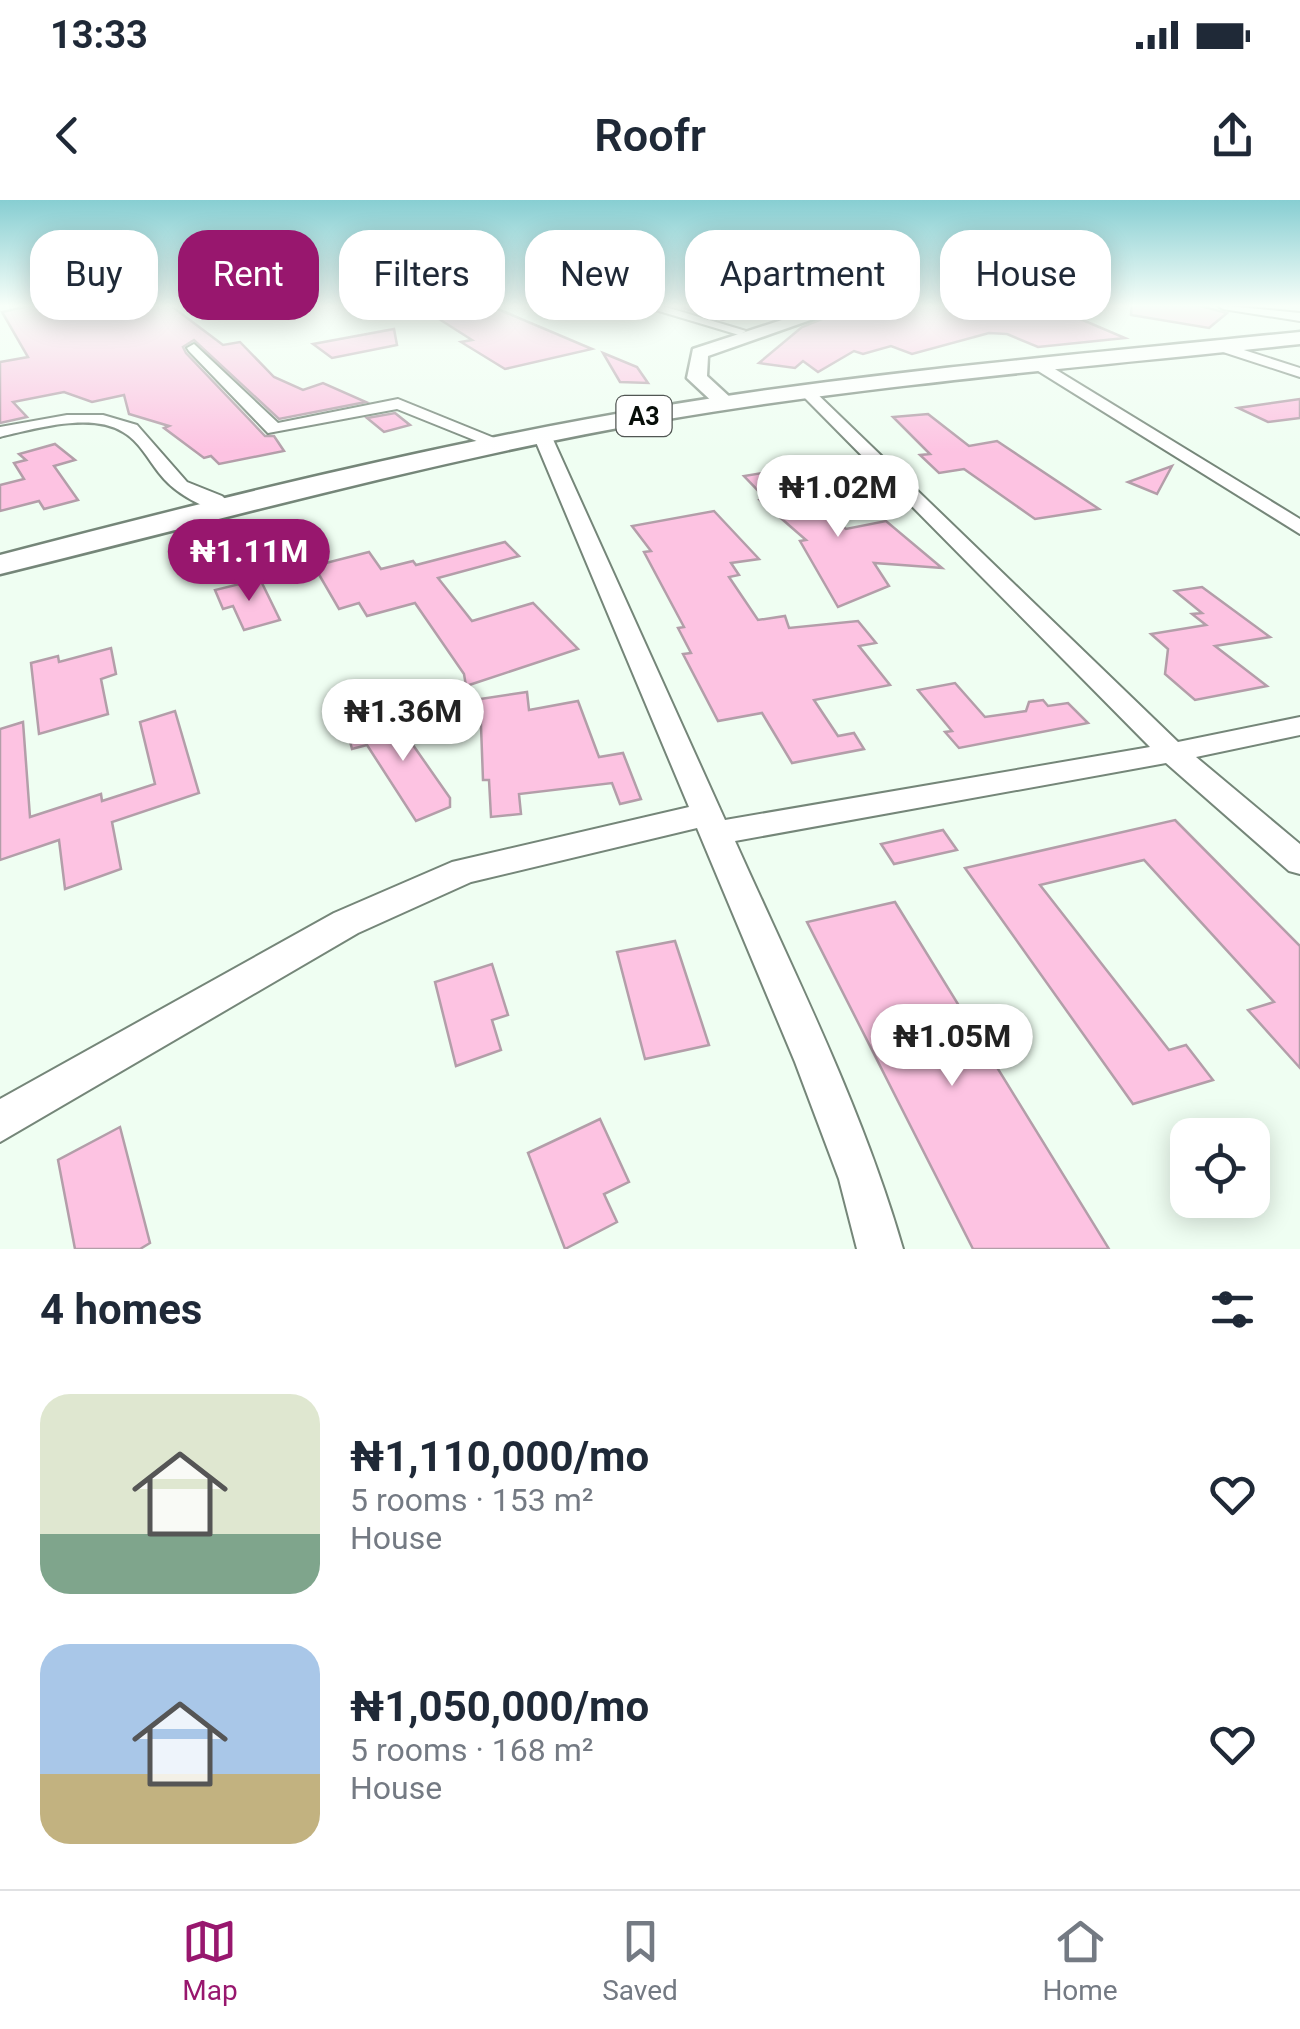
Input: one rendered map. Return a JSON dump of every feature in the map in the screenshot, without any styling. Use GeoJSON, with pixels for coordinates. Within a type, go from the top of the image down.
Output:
{"type":"FeatureCollection","features":[{"type":"Feature","properties":{"kind":"highway","name":"A3"},"geometry":{"type":"LineString","coordinates":[[0,564],[224,507],[500,444],[661,413],[807,392],[1185,354]]}},
{"type":"Feature","properties":{"kind":"highway"},"geometry":{"type":"LineString","coordinates":[[661,413],[683,400],[691,378],[740,393],[807,392]]}},
{"type":"Feature","properties":{"kind":"main road"},"geometry":{"type":"LineString","coordinates":[[686,354],[679,370],[717,404]]}},
{"type":"Feature","properties":{"kind":"main road"},"geometry":{"type":"LineString","coordinates":[[691,378],[699,354]]}},
{"type":"Feature","properties":{"kind":"street"},"geometry":{"type":"LineString","coordinates":[[200,354],[274,428],[398,404],[500,444]]}},
{"type":"Feature","properties":{"kind":"street"},"geometry":{"type":"LineString","coordinates":[[1256,354],[1300,373]]}},
{"type":"Feature","properties":{"kind":"street"},"geometry":{"type":"LineString","coordinates":[[1040,366],[1300,528]]}},
{"type":"Feature","properties":{"kind":"street"},"geometry":{"type":"LineString","coordinates":[[807,392],[1174,754],[1300,862]]}},
{"type":"Feature","properties":{"kind":"street"},"geometry":{"type":"LineString","coordinates":[[0,432],[87,420],[130,428],[188,492],[208,496],[224,507]]}},
{"type":"Feature","properties":{"kind":"street"},"geometry":{"type":"LineString","coordinates":[[542,435],[862,1179],[880,1249]]}},
{"type":"Feature","properties":{"kind":"street"},"geometry":{"type":"LineString","coordinates":[[0,1122],[346,923],[464,871],[711,823],[1174,754],[1300,726]]}},
{"type":"Feature","properties":{"kind":"building"},"geometry":{"type":"Polygon","coordinates":[[[26,354],[187,354],[265,436],[274,436],[284,451],[219,464],[211,456],[204,458],[164,428],[169,426],[129,414],[124,395],[92,402],[64,392],[13,402],[27,417],[0,423],[0,362],[28,357],[26,354]]]}},
{"type":"Feature","properties":{"kind":"building"},"geometry":{"type":"Polygon","coordinates":[[[209,354],[252,354],[274,377],[303,390],[323,383],[366,402],[279,419],[209,354]]]}},
{"type":"Feature","properties":{"kind":"building"},"geometry":{"type":"Polygon","coordinates":[[[480,354],[570,354],[505,369],[480,354]]]}},
{"type":"Feature","properties":{"kind":"building"},"geometry":{"type":"Polygon","coordinates":[[[604,354],[637,367],[648,383],[620,382],[604,354]]]}},
{"type":"Feature","properties":{"kind":"building"},"geometry":{"type":"Polygon","coordinates":[[[770,354],[849,354],[818,372],[803,361],[795,368],[759,363],[770,354]]]}},
{"type":"Feature","properties":{"kind":"building"},"geometry":{"type":"Polygon","coordinates":[[[1300,399],[1300,418],[1268,422],[1238,408],[1300,399]]]}},
{"type":"Feature","properties":{"kind":"building"},"geometry":{"type":"Polygon","coordinates":[[[395,413],[410,425],[384,432],[367,418],[395,413]]]}},
{"type":"Feature","properties":{"kind":"building"},"geometry":{"type":"Polygon","coordinates":[[[928,414],[969,446],[997,441],[1099,509],[1035,519],[964,469],[939,473],[920,455],[930,454],[893,417],[928,414]]]}},
{"type":"Feature","properties":{"kind":"building"},"geometry":{"type":"Polygon","coordinates":[[[55,444],[75,460],[54,466],[78,500],[44,509],[39,501],[0,511],[0,485],[24,479],[14,463],[26,460],[19,454],[55,444]]]}},
{"type":"Feature","properties":{"kind":"building"},"geometry":{"type":"Polygon","coordinates":[[[1172,466],[1157,494],[1128,482],[1172,466]]]}},
{"type":"Feature","properties":{"kind":"building"},"geometry":{"type":"Polygon","coordinates":[[[793,468],[811,484],[793,487],[846,529],[886,521],[942,568],[874,563],[889,586],[838,607],[800,541],[806,540],[760,500],[766,499],[744,476],[793,468]]]}},
{"type":"Feature","properties":{"kind":"building"},"geometry":{"type":"Polygon","coordinates":[[[714,511],[759,559],[731,563],[739,575],[729,577],[758,620],[785,616],[789,628],[858,621],[876,643],[859,646],[890,685],[814,700],[838,736],[854,733],[864,749],[792,763],[762,713],[718,721],[683,654],[691,653],[678,628],[684,627],[644,552],[651,551],[632,526],[714,511]]]}},
{"type":"Feature","properties":{"kind":"building"},"geometry":{"type":"Polygon","coordinates":[[[505,542],[519,556],[438,578],[472,621],[533,603],[578,649],[466,686],[464,674],[415,603],[367,616],[359,603],[339,609],[314,566],[369,552],[381,569],[413,561],[416,565],[505,542]]]}},
{"type":"Feature","properties":{"kind":"building"},"geometry":{"type":"Polygon","coordinates":[[[260,579],[280,620],[244,630],[233,606],[223,609],[215,590],[260,579]]]}},
{"type":"Feature","properties":{"kind":"building"},"geometry":{"type":"Polygon","coordinates":[[[1202,587],[1270,637],[1215,646],[1267,686],[1195,700],[1165,674],[1168,649],[1151,634],[1206,625],[1192,614],[1202,613],[1175,591],[1202,587]]]}},
{"type":"Feature","properties":{"kind":"building"},"geometry":{"type":"Polygon","coordinates":[[[111,648],[116,674],[101,679],[108,714],[39,734],[31,663],[58,656],[59,662],[111,648]]]}},
{"type":"Feature","properties":{"kind":"building"},"geometry":{"type":"Polygon","coordinates":[[[955,683],[985,717],[1026,711],[1029,702],[1043,700],[1048,706],[1068,703],[1088,723],[959,748],[945,732],[952,731],[918,690],[955,683]]]}},
{"type":"Feature","properties":{"kind":"building"},"geometry":{"type":"Polygon","coordinates":[[[527,692],[529,710],[578,701],[599,757],[623,753],[641,799],[620,804],[612,783],[519,794],[521,814],[491,817],[489,780],[483,780],[480,699],[527,692]]]}},
{"type":"Feature","properties":{"kind":"building"},"geometry":{"type":"Polygon","coordinates":[[[175,711],[199,793],[112,822],[121,869],[65,889],[59,840],[0,860],[0,729],[23,722],[30,817],[101,794],[102,801],[155,784],[140,722],[175,711]]]}},
{"type":"Feature","properties":{"kind":"building"},"geometry":{"type":"Polygon","coordinates":[[[416,713],[422,732],[406,735],[450,798],[450,807],[416,821],[367,745],[352,749],[347,730],[416,713]]]}},
{"type":"Feature","properties":{"kind":"building"},"geometry":{"type":"Polygon","coordinates":[[[1175,820],[1300,946],[1300,1068],[1248,1010],[1274,1002],[1144,860],[1040,885],[1169,1050],[1186,1045],[1213,1080],[1133,1104],[965,868],[1175,820]]]}},
{"type":"Feature","properties":{"kind":"building"},"geometry":{"type":"Polygon","coordinates":[[[943,830],[957,850],[894,864],[881,844],[943,830]]]}},
{"type":"Feature","properties":{"kind":"building"},"geometry":{"type":"Polygon","coordinates":[[[895,902],[1109,1249],[973,1249],[807,922],[895,902]]]}},
{"type":"Feature","properties":{"kind":"building"},"geometry":{"type":"Polygon","coordinates":[[[675,941],[709,1045],[645,1059],[617,952],[675,941]]]}},
{"type":"Feature","properties":{"kind":"building"},"geometry":{"type":"Polygon","coordinates":[[[492,964],[508,1015],[492,1020],[501,1050],[456,1066],[435,982],[492,964]]]}},
{"type":"Feature","properties":{"kind":"building"},"geometry":{"type":"Polygon","coordinates":[[[600,1119],[629,1182],[604,1194],[617,1222],[565,1249],[528,1153],[600,1119]]]}},
{"type":"Feature","properties":{"kind":"building"},"geometry":{"type":"Polygon","coordinates":[[[120,1127],[150,1243],[140,1249],[75,1249],[58,1160],[120,1127]]]}}]}
